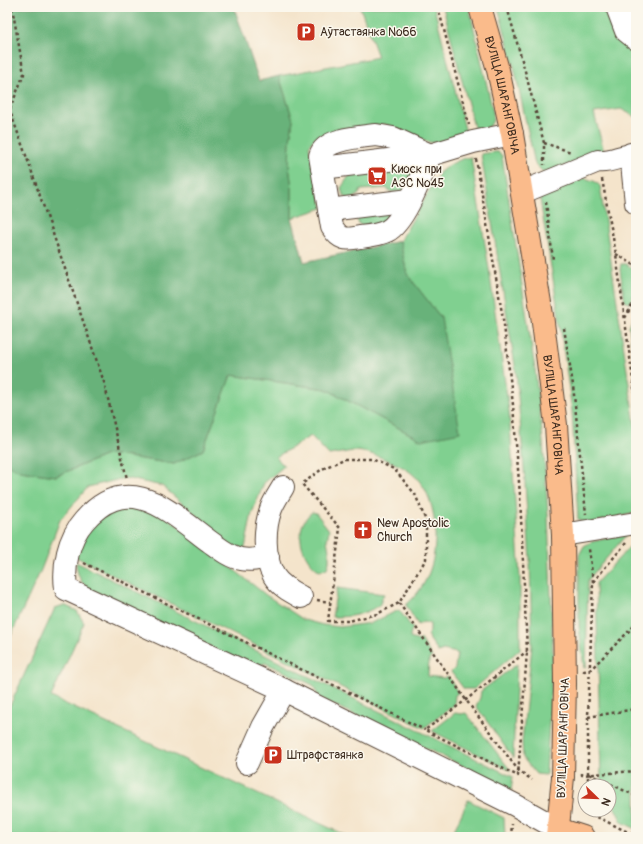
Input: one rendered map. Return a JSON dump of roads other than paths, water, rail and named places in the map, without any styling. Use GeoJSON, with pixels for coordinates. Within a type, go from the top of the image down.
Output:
{"type":"FeatureCollection","features":[{"type":"Feature","properties":{"kind":"main road","name":"ВУЛІЦА ШАРАНГОВІЧА"},"geometry":{"type":"LineString","coordinates":[[480,7],[498,70],[523,192],[542,315],[556,425],[563,535],[564,715],[563,777],[557,833]]}},
{"type":"Feature","properties":{"kind":"main road"},"geometry":{"type":"LineString","coordinates":[[557,833],[583,837]]}},
{"type":"Feature","properties":{"kind":"lane"},"geometry":{"type":"LineString","coordinates":[[618,7],[626,31],[636,39]]}},
{"type":"Feature","properties":{"kind":"lane"},"geometry":{"type":"LineString","coordinates":[[430,154],[410,200],[395,226],[386,232],[350,240],[343,239],[336,234],[332,227],[320,156],[325,147],[344,139],[376,135],[393,138],[430,154],[473,142],[512,134]]}},
{"type":"Feature","properties":{"kind":"lane"},"geometry":{"type":"LineString","coordinates":[[523,192],[598,161],[604,162],[634,155],[636,203]]}},
{"type":"Feature","properties":{"kind":"lane"},"geometry":{"type":"LineString","coordinates":[[329,210],[410,200]]}},
{"type":"Feature","properties":{"kind":"lane"},"geometry":{"type":"LineString","coordinates":[[283,487],[271,508],[265,534],[268,557],[274,576],[287,589],[301,597]]}},
{"type":"Feature","properties":{"kind":"lane"},"geometry":{"type":"LineString","coordinates":[[268,557],[255,560],[240,559],[226,553],[162,506],[132,496],[116,498],[89,515],[76,530],[68,555],[65,577],[66,590],[284,690],[514,805],[557,833]]}},
{"type":"Feature","properties":{"kind":"lane"},"geometry":{"type":"LineString","coordinates":[[563,535],[634,530]]}},
{"type":"Feature","properties":{"kind":"lane"},"geometry":{"type":"LineString","coordinates":[[247,763],[284,690]]}},
{"type":"Feature","properties":{"kind":"place","name":"Аўтастаянка №66"},"geometry":{"type":"Point","coordinates":[306,32]}},
{"type":"Feature","properties":{"kind":"place","name":"Киоск при АЗС №45"},"geometry":{"type":"Point","coordinates":[377,176]}},
{"type":"Feature","properties":{"kind":"place","name":"New Apostolic Church"},"geometry":{"type":"Point","coordinates":[363,530]}},
{"type":"Feature","properties":{"kind":"place","name":"Штрафстаянка"},"geometry":{"type":"Point","coordinates":[273,755]}}]}
